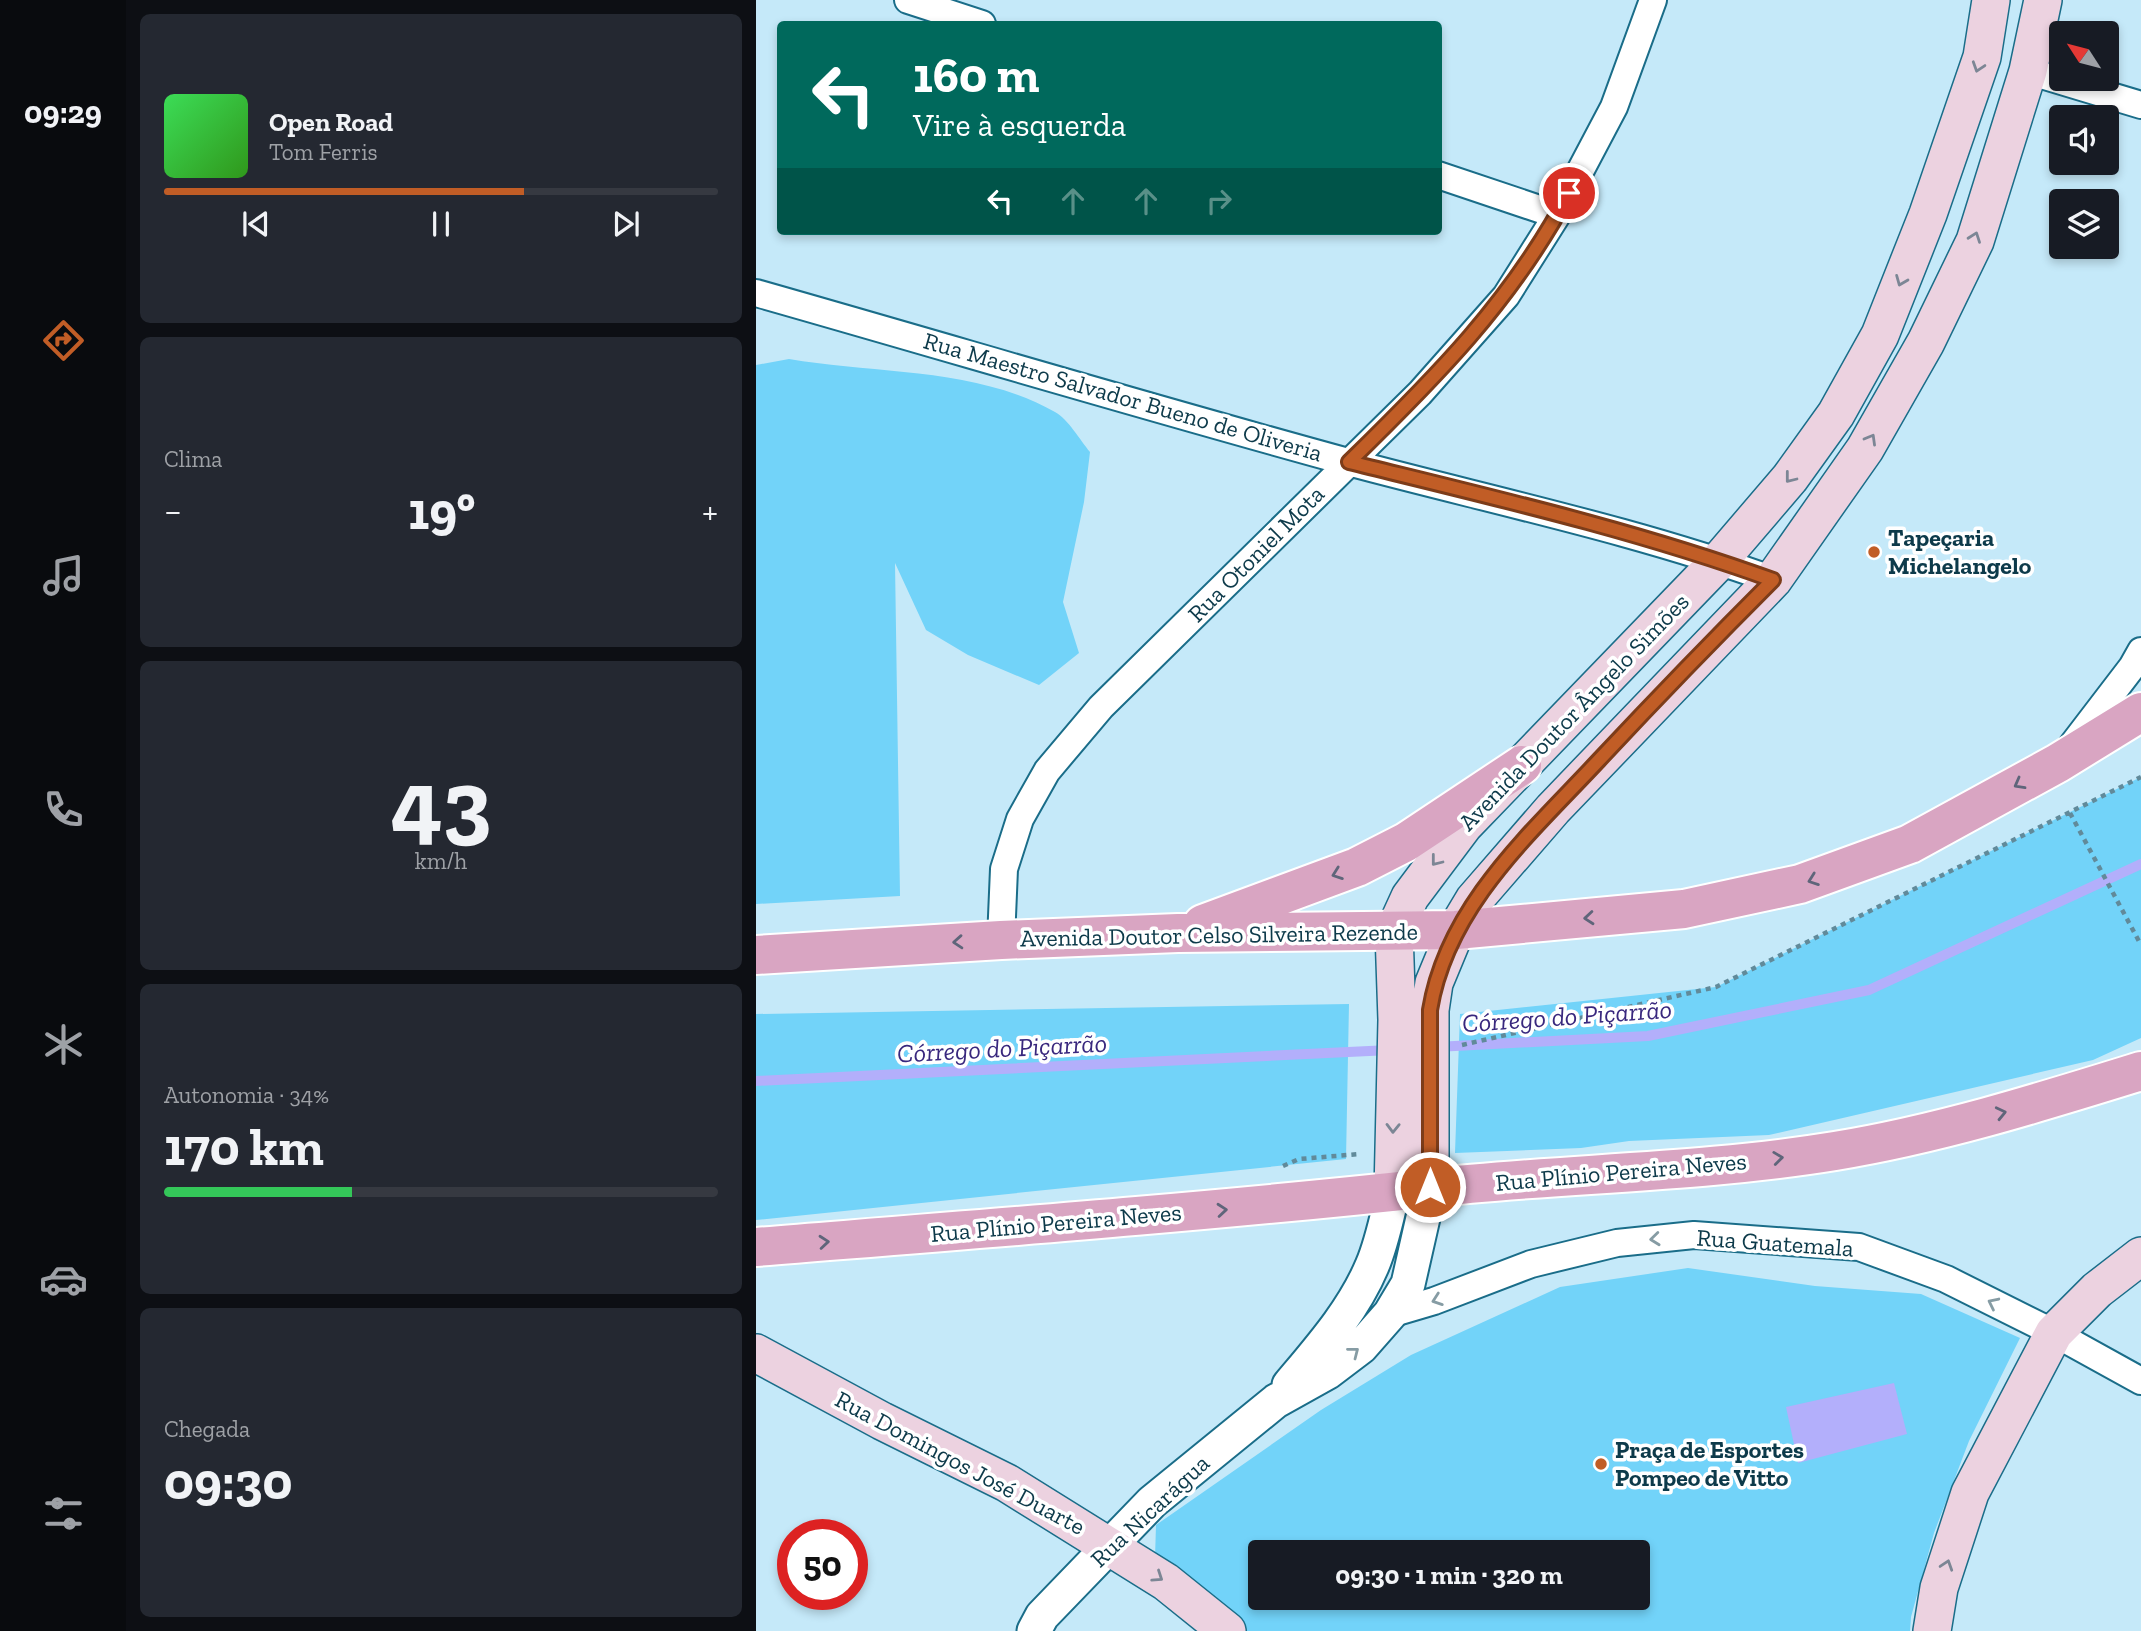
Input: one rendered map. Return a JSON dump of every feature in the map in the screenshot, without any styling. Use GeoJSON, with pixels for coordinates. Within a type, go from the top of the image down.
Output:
{"type":"FeatureCollection","features":[{"type":"Feature","properties":{"kind":"main road","name":"Avenida Doutor Ângelo Simões"},"geometry":{"type":"LineString","coordinates":[[1412,1190],[1428,1055],[1413,1015],[1394,932],[1428,871],[1464,825],[1719,561],[1790,478],[1828,425],[1880,335],[1928,214],[1982,57],[1992,0]]}},
{"type":"Feature","properties":{"kind":"main road","name":"Avenida Doutor Ângelo Simões"},"geometry":{"type":"LineString","coordinates":[[1413,1015],[1434,983],[1456,930],[1474,900],[1514,851],[1773,580],[1865,449],[1926,342],[1975,241],[2028,71],[2043,0]]}},
{"type":"Feature","properties":{"kind":"main road","name":"Avenida Doutor Celso Silveira Rezende"},"geometry":{"type":"LineString","coordinates":[[756,955],[1001,940],[1178,933],[1456,930],[1684,909],[1800,884],[1910,844],[2058,763],[2141,712]]}},
{"type":"Feature","properties":{"kind":"main road"},"geometry":{"type":"LineString","coordinates":[[1178,933],[1357,867],[1406,842],[1522,765]]}},
{"type":"Feature","properties":{"kind":"main road","name":"Rua Plínio Pereira Neves"},"geometry":{"type":"LineString","coordinates":[[756,1247],[1223,1210],[1412,1190],[1660,1172],[1836,1150],[2014,1111],[2141,1071]]}},
{"type":"Feature","properties":{"kind":"main road"},"geometry":{"type":"LineString","coordinates":[[1932,1631],[1939,1588],[1970,1493],[2054,1333],[2096,1290],[2141,1256]]}},
{"type":"Feature","properties":{"kind":"main road","name":"Rua Domingos José Duarte"},"geometry":{"type":"LineString","coordinates":[[756,1353],[882,1421],[1007,1483],[1166,1582],[1227,1631]]}},
{"type":"Feature","properties":{"kind":"street"},"geometry":{"type":"LineString","coordinates":[[908,0],[973,21]]}},
{"type":"Feature","properties":{"kind":"street","name":"Rua Otoniel Mota"},"geometry":{"type":"LineString","coordinates":[[1001,940],[1004,869],[1020,819],[1047,771],[1101,707],[1420,393],[1506,296],[1557,215],[1614,107],[1653,0]]}},
{"type":"Feature","properties":{"kind":"street"},"geometry":{"type":"LineString","coordinates":[[2028,71],[2141,105]]}},
{"type":"Feature","properties":{"kind":"street"},"geometry":{"type":"LineString","coordinates":[[1442,176],[1557,215]]}},
{"type":"Feature","properties":{"kind":"street","name":"Rua Maestro Salvador Bueno de Oliveria"},"geometry":{"type":"LineString","coordinates":[[756,293],[1349,462],[1522,505],[1719,561],[1773,580]]}},
{"type":"Feature","properties":{"kind":"street"},"geometry":{"type":"LineString","coordinates":[[2058,763],[2132,667],[2141,650]]}},
{"type":"Feature","properties":{"kind":"street","name":"Rua Nicarágua"},"geometry":{"type":"LineString","coordinates":[[1030,1626],[1153,1502],[1276,1401],[1328,1372],[1361,1347],[1390,1314],[1408,1284],[1412,1190]]}},
{"type":"Feature","properties":{"kind":"street","name":"Rua Nicarágua"},"geometry":{"type":"LineString","coordinates":[[1276,1401],[1327,1339],[1356,1297],[1412,1190]]}},
{"type":"Feature","properties":{"kind":"street","name":"Rua Guatemala"},"geometry":{"type":"LineString","coordinates":[[1390,1314],[1434,1301],[1531,1264],[1617,1243],[1694,1235],[1858,1247],[1946,1279],[2054,1333],[2141,1381]]}},
{"type":"Feature","properties":{"kind":"path"},"geometry":{"type":"LineString","coordinates":[[1428,1055],[1716,987],[2141,777]]}},
{"type":"Feature","properties":{"kind":"path"},"geometry":{"type":"LineString","coordinates":[[2070,813],[2141,945]]}},
{"type":"Feature","properties":{"kind":"shaded area"},"geometry":{"type":"Polygon","coordinates":[[[789,359],[925,374],[992,387],[1024,397],[1060,415],[1090,452],[1084,502],[1063,602],[1079,653],[1039,685],[968,655],[926,630],[895,563],[900,896],[756,904],[756,365],[789,359]]]}},
{"type":"Feature","properties":{"kind":"shaded area"},"geometry":{"type":"Polygon","coordinates":[[[2141,777],[2141,1038],[2093,1060],[1769,1135],[1629,1141],[1581,1148],[1455,1153],[1460,1014],[1716,987],[2141,777]]]}},
{"type":"Feature","properties":{"kind":"shaded area"},"geometry":{"type":"Polygon","coordinates":[[[1349,1004],[1346,1159],[756,1220],[756,1014],[1349,1004]]]}},
{"type":"Feature","properties":{"kind":"shaded area","name":"Praça de Esportes Pompeo de Vitto"},"geometry":{"type":"Polygon","coordinates":[[[1688,1268],[1815,1286],[1921,1294],[2020,1338],[1969,1441],[1934,1533],[1911,1617],[1910,1631],[1243,1631],[1155,1558],[1156,1525],[1321,1410],[1411,1355],[1560,1287],[1688,1268]]]}},
{"type":"Feature","properties":{"kind":"shaded area"},"geometry":{"type":"Polygon","coordinates":[[[1894,1383],[1907,1434],[1798,1463],[1786,1407],[1894,1383]]]}},
{"type":"Feature","properties":{"kind":"waterway","name":"Córrego do Piçarrão"},"geometry":{"type":"LineString","coordinates":[[1436,1047],[1648,1036],[1869,990],[2141,864]]}},
{"type":"Feature","properties":{"kind":"waterway","name":"Córrego do Piçarrão"},"geometry":{"type":"LineString","coordinates":[[756,1081],[1390,1050]]}},
{"type":"Feature","properties":{"kind":"place","name":"Tapeçaria Michelangelo"},"geometry":{"type":"Point","coordinates":[1874,552]}},
{"type":"Feature","properties":{"kind":"place","name":"Praça de Esportes Pompeo de Vitto"},"geometry":{"type":"Point","coordinates":[1601,1464]}},
{"type":"Feature","properties":{"kind":"route"},"geometry":{"type":"LineString","coordinates":[[1430,1187],[1430,1010],[1434,983],[1456,930],[1474,900],[1514,851],[1615,742],[1773,580],[1719,561],[1522,505],[1349,462],[1420,393],[1506,296],[1569,193]]}}]}
